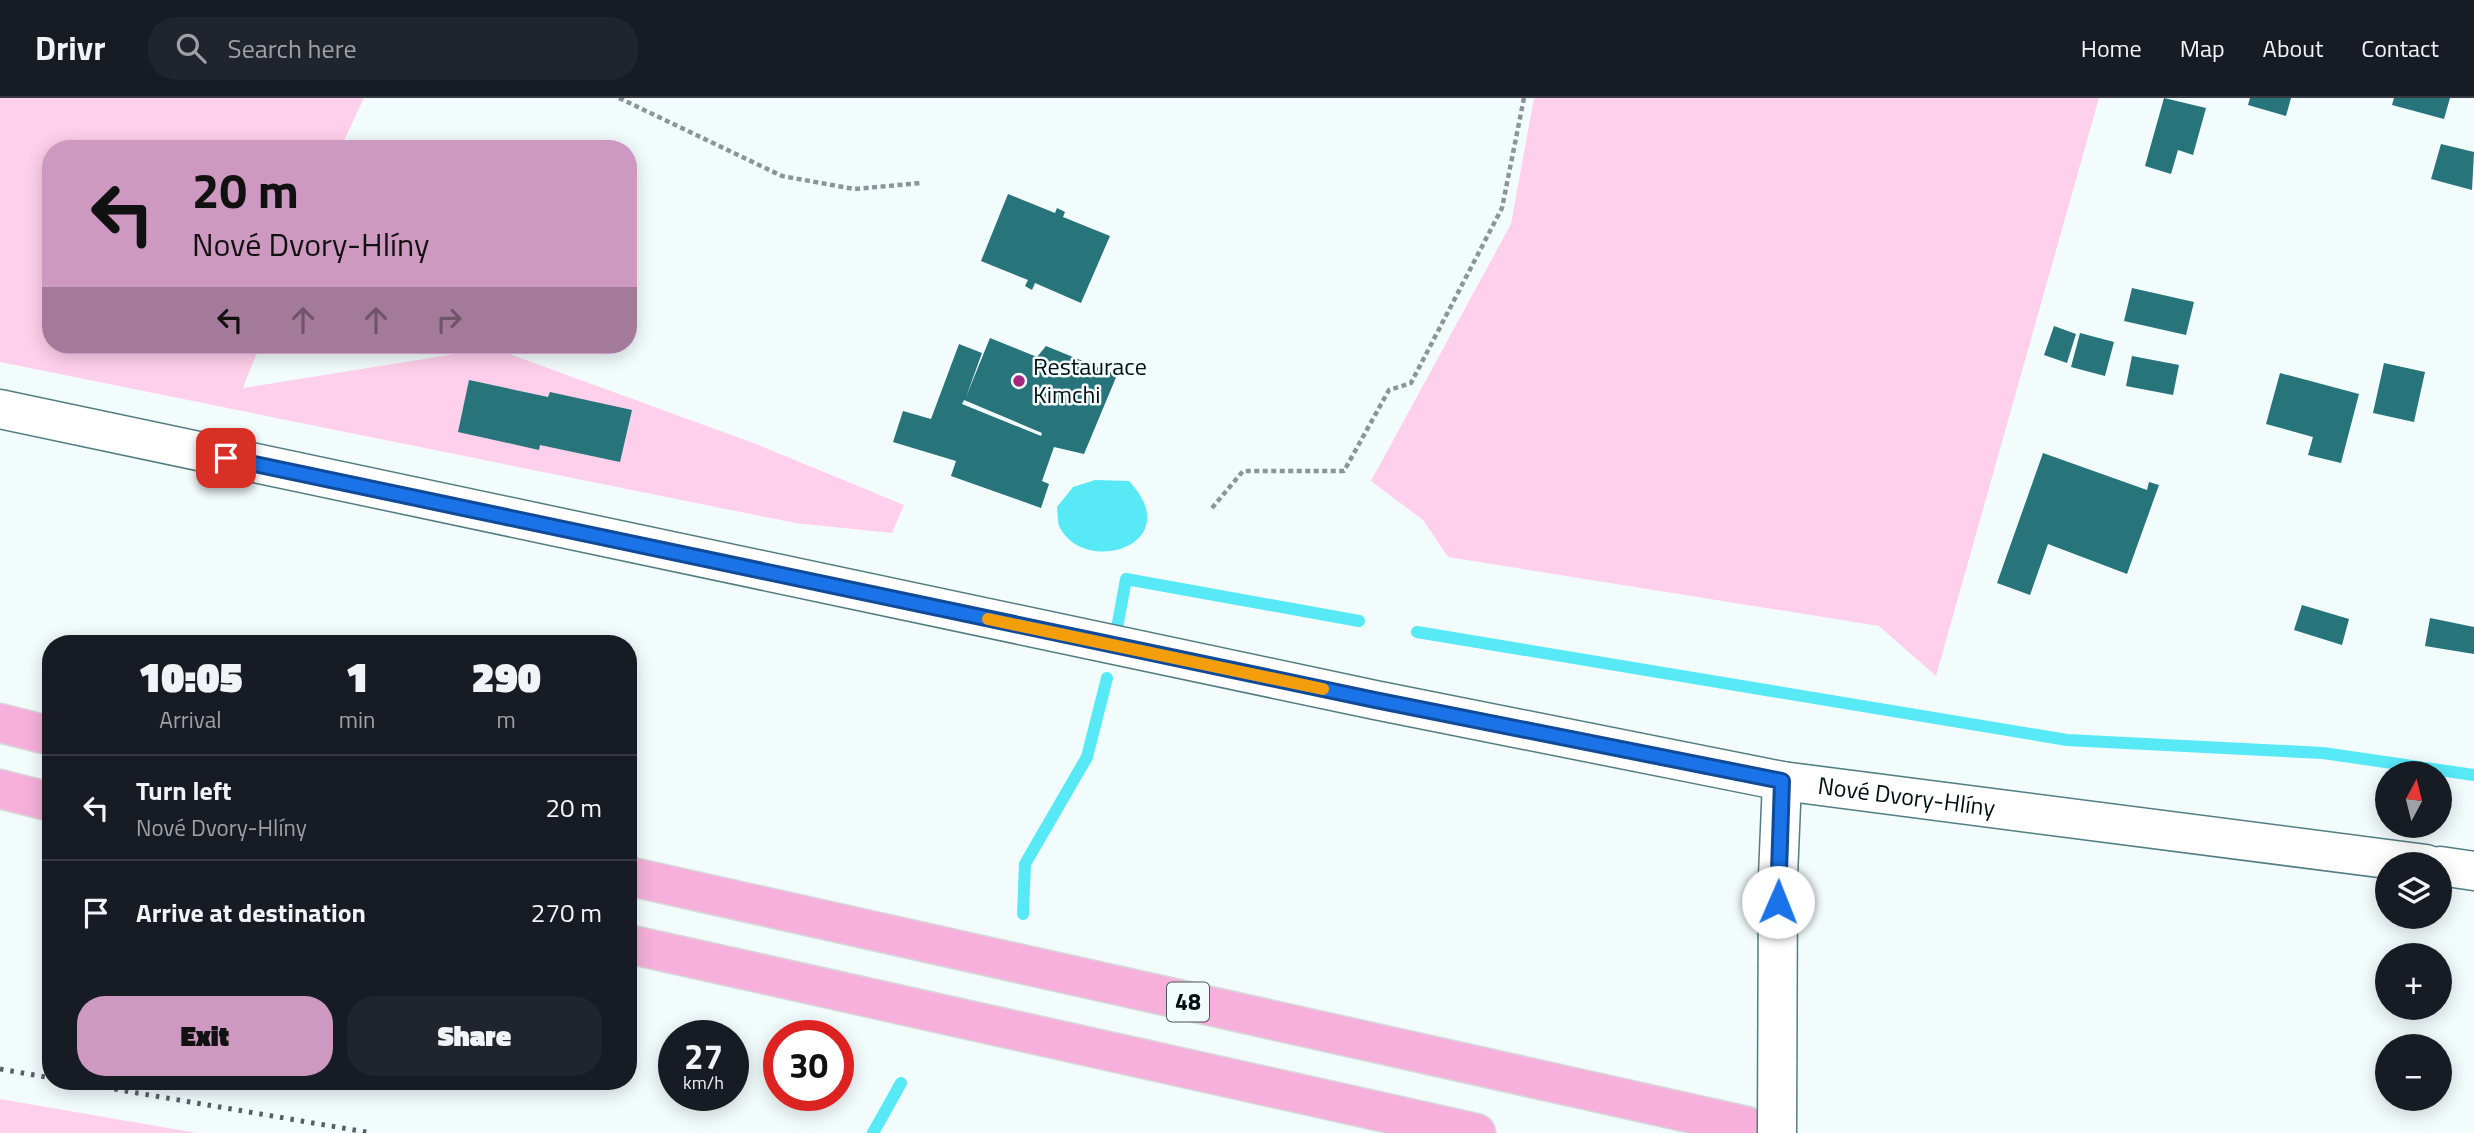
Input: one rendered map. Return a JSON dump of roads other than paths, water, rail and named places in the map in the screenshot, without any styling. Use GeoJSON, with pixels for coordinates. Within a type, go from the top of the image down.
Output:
{"type":"FeatureCollection","features":[{"type":"Feature","properties":{"kind":"highway"},"geometry":{"type":"LineString","coordinates":[[0,723],[42,734]]}},
{"type":"Feature","properties":{"kind":"highway"},"geometry":{"type":"LineString","coordinates":[[0,789],[42,800]]}},
{"type":"Feature","properties":{"kind":"highway","name":"48"},"geometry":{"type":"LineString","coordinates":[[637,878],[1762,1130]]}},
{"type":"Feature","properties":{"kind":"highway"},"geometry":{"type":"LineString","coordinates":[[637,946],[1476,1133]]}},
{"type":"Feature","properties":{"kind":"street","name":"Nové Dvory-Hlíny"},"geometry":{"type":"LineString","coordinates":[[17,414],[1375,700],[1782,781],[2375,857]]}},
{"type":"Feature","properties":{"kind":"street"},"geometry":{"type":"LineString","coordinates":[[1762,1130],[1782,781]]}},
{"type":"Feature","properties":{"kind":"street"},"geometry":{"type":"LineString","coordinates":[[2452,868],[2474,871]]}},
{"type":"Feature","properties":{"kind":"water"},"geometry":{"type":"Polygon","coordinates":[[[1095,480],[1129,481],[1144,503],[1147,522],[1140,536],[1127,546],[1109,551],[1090,550],[1073,543],[1060,528],[1057,507],[1073,487],[1095,480]]]}},
{"type":"Feature","properties":{"kind":"waterway"},"geometry":{"type":"LineString","coordinates":[[1117,628],[1126,579],[1359,621]]}},
{"type":"Feature","properties":{"kind":"waterway"},"geometry":{"type":"LineString","coordinates":[[1417,632],[2067,740],[2323,753],[2474,775]]}},
{"type":"Feature","properties":{"kind":"waterway"},"geometry":{"type":"LineString","coordinates":[[1023,914],[1025,864],[1087,757],[1107,678]]}},
{"type":"Feature","properties":{"kind":"waterway"},"geometry":{"type":"LineString","coordinates":[[873,1133],[901,1083]]}},
{"type":"Feature","properties":{"kind":"railway"},"geometry":{"type":"LineString","coordinates":[[0,1069],[42,1076]]}},
{"type":"Feature","properties":{"kind":"railway"},"geometry":{"type":"LineString","coordinates":[[120,1090],[372,1133]]}},
{"type":"Feature","properties":{"kind":"place","name":"Restaurace Kimchi"},"geometry":{"type":"Point","coordinates":[1019,381]}}]}
